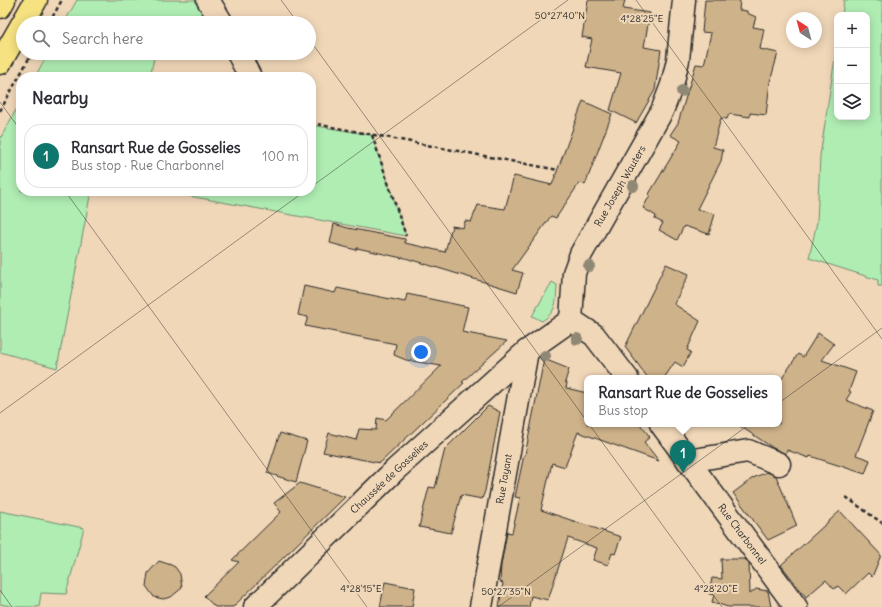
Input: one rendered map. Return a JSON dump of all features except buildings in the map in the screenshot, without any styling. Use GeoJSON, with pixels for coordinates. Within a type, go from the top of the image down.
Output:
{"type":"FeatureCollection","features":[{"type":"Feature","properties":{"kind":"highway"},"geometry":{"type":"LineString","coordinates":[[0,7],[4,0]]}},
{"type":"Feature","properties":{"kind":"highway"},"geometry":{"type":"LineString","coordinates":[[27,16],[36,0]]}},
{"type":"Feature","properties":{"kind":"highway"},"geometry":{"type":"LineString","coordinates":[[0,63],[16,35]]}},
{"type":"Feature","properties":{"kind":"street"},"geometry":{"type":"LineString","coordinates":[[208,0],[218,16]]}},
{"type":"Feature","properties":{"kind":"street","name":"Rue Joseph Wauters"},"geometry":{"type":"LineString","coordinates":[[571,320],[574,273],[581,254],[649,136],[672,85],[678,60],[684,0]]}},
{"type":"Feature","properties":{"kind":"street"},"geometry":{"type":"LineString","coordinates":[[242,60],[248,72]]}},
{"type":"Feature","properties":{"kind":"street"},"geometry":{"type":"LineString","coordinates":[[527,352],[571,320],[594,335],[625,375]]}},
{"type":"Feature","properties":{"kind":"street","name":"Chaussée de Gosselies"},"geometry":{"type":"LineString","coordinates":[[255,607],[395,470],[527,352]]}},
{"type":"Feature","properties":{"kind":"street","name":"Rue Tayant"},"geometry":{"type":"LineString","coordinates":[[481,607],[527,352]]}},
{"type":"Feature","properties":{"kind":"street","name":"Rue Charbonnel"},"geometry":{"type":"LineString","coordinates":[[663,427],[796,607]]}},
{"type":"Feature","properties":{"kind":"street"},"geometry":{"type":"LineString","coordinates":[[688,461],[748,450],[779,464]]}},
{"type":"Feature","properties":{"kind":"path"},"geometry":{"type":"LineString","coordinates":[[22,72],[28,60]]}},
{"type":"Feature","properties":{"kind":"path"},"geometry":{"type":"LineString","coordinates":[[0,111],[16,82]]}},
{"type":"Feature","properties":{"kind":"path"},"geometry":{"type":"LineString","coordinates":[[316,124],[558,170]]}},
{"type":"Feature","properties":{"kind":"path"},"geometry":{"type":"LineString","coordinates":[[372,135],[406,236]]}},
{"type":"Feature","properties":{"kind":"path"},"geometry":{"type":"LineString","coordinates":[[846,497],[882,523]]}},
{"type":"Feature","properties":{"kind":"green space"},"geometry":{"type":"Polygon","coordinates":[[[77,0],[217,0],[220,16],[68,16],[77,0]]]}},
{"type":"Feature","properties":{"kind":"green space"},"geometry":{"type":"Polygon","coordinates":[[[844,0],[882,0],[882,286],[878,286],[878,280],[809,258],[817,222],[820,156],[834,65],[834,120],[870,120],[870,12],[842,12],[844,0]]]}},
{"type":"Feature","properties":{"kind":"green space"},"geometry":{"type":"Polygon","coordinates":[[[44,60],[154,60],[151,72],[38,72],[44,60]]]}},
{"type":"Feature","properties":{"kind":"green space"},"geometry":{"type":"Polygon","coordinates":[[[16,110],[16,196],[90,196],[57,368],[0,352],[0,139],[16,110]]]}},
{"type":"Feature","properties":{"kind":"green space"},"geometry":{"type":"Polygon","coordinates":[[[316,126],[372,135],[406,236],[189,196],[316,196],[316,126]]]}},
{"type":"Feature","properties":{"kind":"green space"},"geometry":{"type":"Polygon","coordinates":[[[552,282],[557,285],[555,306],[551,314],[542,321],[532,316],[552,282]]]}},
{"type":"Feature","properties":{"kind":"green space"},"geometry":{"type":"Polygon","coordinates":[[[0,511],[84,528],[66,594],[41,593],[39,607],[15,607],[0,604],[0,511]]]}},
{"type":"Feature","properties":{"kind":"place","name":"Ransart Rue de Gosselies"},"geometry":{"type":"Point","coordinates":[683,473]}}]}
